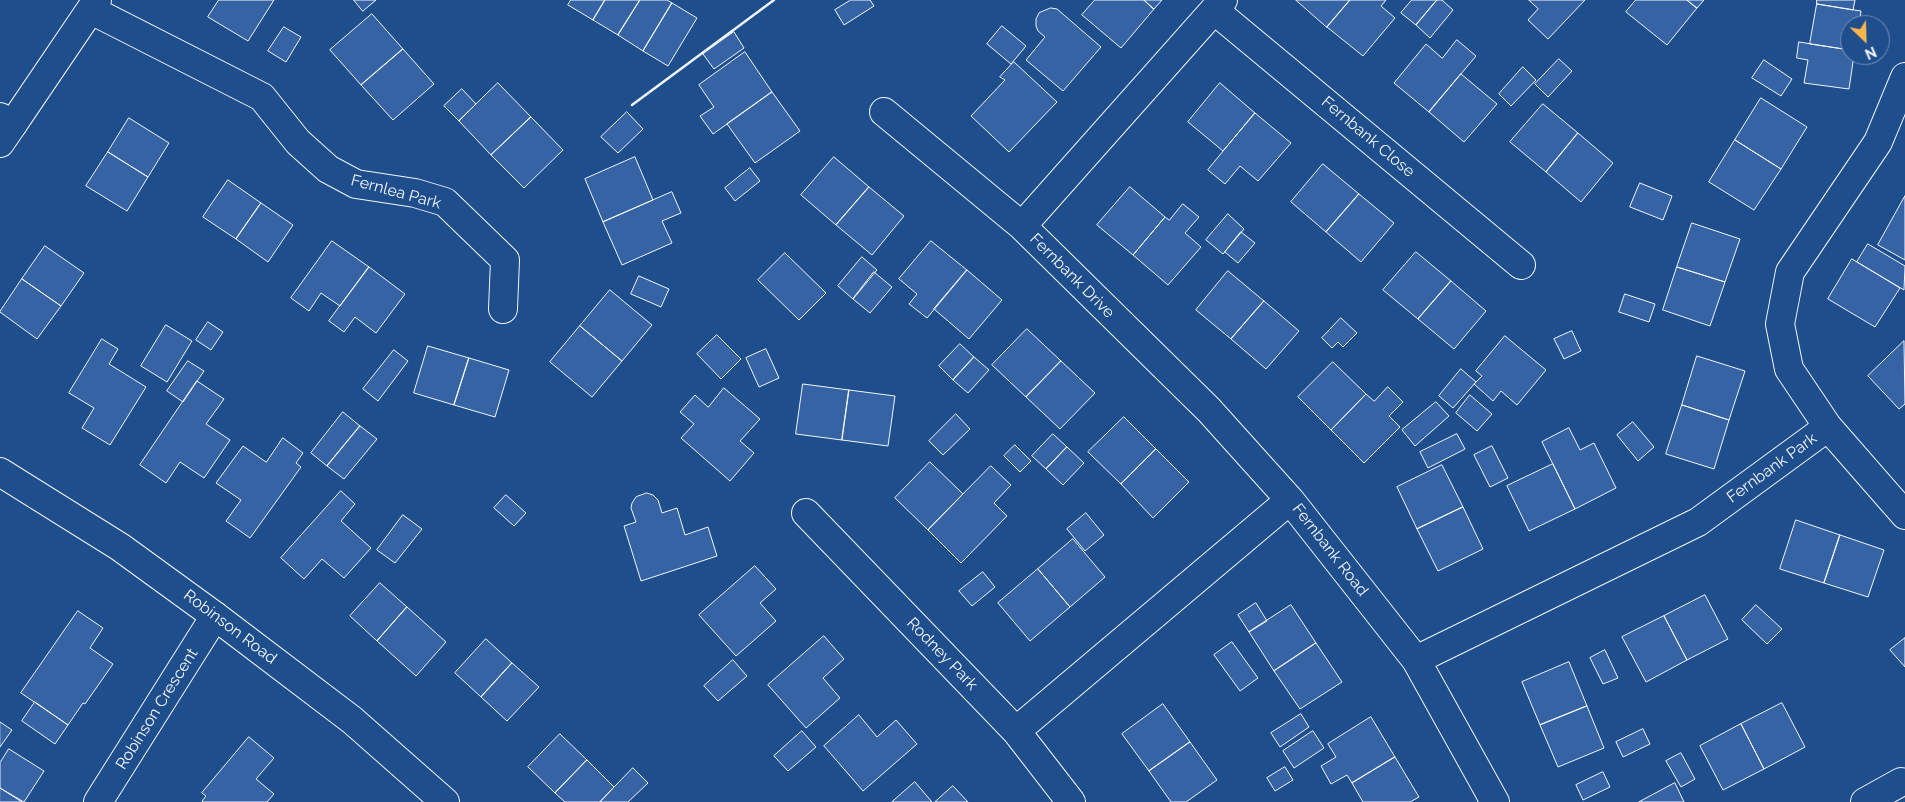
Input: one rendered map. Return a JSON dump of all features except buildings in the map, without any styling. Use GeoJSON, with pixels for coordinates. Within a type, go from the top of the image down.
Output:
{"type":"FeatureCollection","features":[{"type":"Feature","properties":{"kind":"street"},"geometry":{"type":"LineString","coordinates":[[4,128],[94,5]]}},
{"type":"Feature","properties":{"kind":"street","name":"Fernlea Park"},"geometry":{"type":"LineString","coordinates":[[94,5],[262,97],[298,142],[328,169],[356,184],[415,193],[445,202],[505,260],[503,309]]}},
{"type":"Feature","properties":{"kind":"street","name":"Fernbank Drive"},"geometry":{"type":"LineString","coordinates":[[1218,5],[1022,226],[1209,410],[1290,500]]}},
{"type":"Feature","properties":{"kind":"street","name":"Fernbank Close"},"geometry":{"type":"LineString","coordinates":[[1218,5],[1521,265]]}},
{"type":"Feature","properties":{"kind":"street","name":"Fernbank Park"},"geometry":{"type":"LineString","coordinates":[[1416,660],[1698,522],[1828,427],[1789,369],[1780,324],[1790,272],[1878,142],[1905,76]]}},
{"type":"Feature","properties":{"kind":"street"},"geometry":{"type":"LineString","coordinates":[[884,112],[1022,226]]}},
{"type":"Feature","properties":{"kind":"street"},"geometry":{"type":"LineString","coordinates":[[1828,427],[1905,515]]}},
{"type":"Feature","properties":{"kind":"street","name":"Robinson Road"},"geometry":{"type":"LineString","coordinates":[[0,472],[120,547],[215,616],[352,720],[445,802]]}},
{"type":"Feature","properties":{"kind":"street","name":"Fernbank Road"},"geometry":{"type":"LineString","coordinates":[[1016,731],[1290,500],[1416,660],[1496,802]]}},
{"type":"Feature","properties":{"kind":"street","name":"Rodney Park"},"geometry":{"type":"LineString","coordinates":[[806,513],[1016,731],[1070,802]]}},
{"type":"Feature","properties":{"kind":"street","name":"Robinson Crescent"},"geometry":{"type":"LineString","coordinates":[[98,802],[215,616]]}},
{"type":"Feature","properties":{"kind":"street"},"geometry":{"type":"LineString","coordinates":[[1865,802],[1901,782]]}},
{"type":"Feature","properties":{"kind":"wall"},"geometry":{"type":"LineString","coordinates":[[632,105],[774,0]]}}]}
